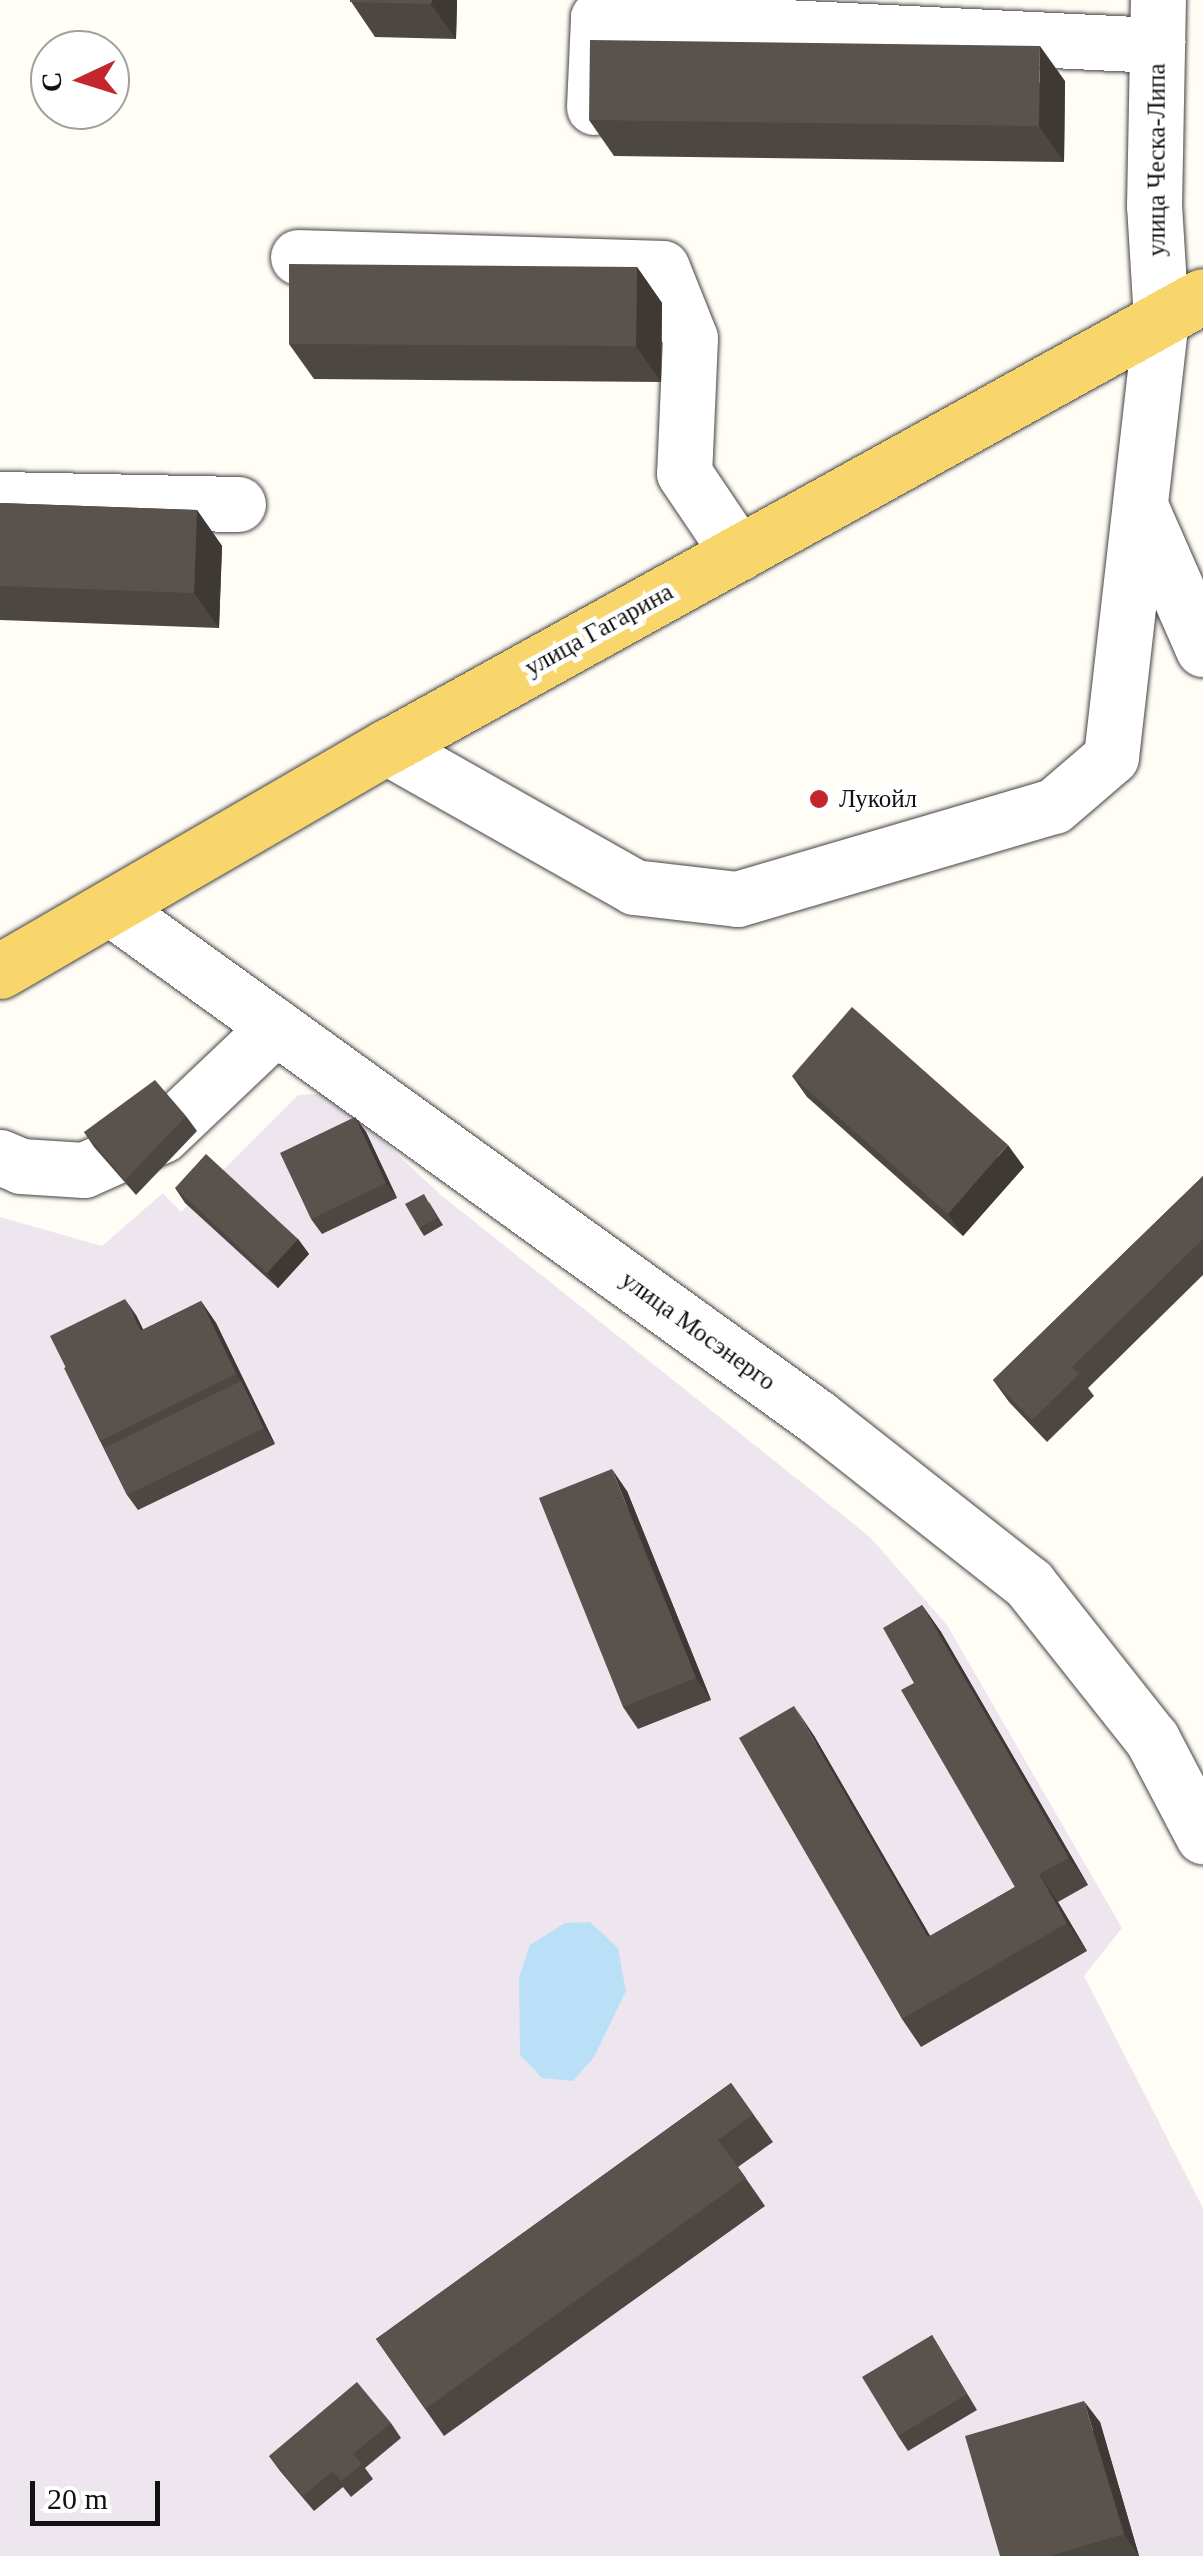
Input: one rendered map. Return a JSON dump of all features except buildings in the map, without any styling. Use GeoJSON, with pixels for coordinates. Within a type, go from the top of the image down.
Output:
{"type":"FeatureCollection","features":[{"type":"Feature","properties":{"kind":"main road","name":"улица Гагарина"},"geometry":{"type":"LineString","coordinates":[[0,971],[387,747],[1182,308]]}},
{"type":"Feature","properties":{"kind":"street"},"geometry":{"type":"LineString","coordinates":[[594,106],[598,18],[1157,22]]}},
{"type":"Feature","properties":{"kind":"street","name":"улица Ческа-Липа"},"geometry":{"type":"LineString","coordinates":[[387,747],[634,886],[737,899],[1054,806],[1111,757],[1141,507],[1182,308],[1154,206],[1157,22]]}},
{"type":"Feature","properties":{"kind":"street"},"geometry":{"type":"LineString","coordinates":[[298,256],[662,268],[690,338],[684,472],[738,553]]}},
{"type":"Feature","properties":{"kind":"street"},"geometry":{"type":"LineString","coordinates":[[0,498],[238,504]]}},
{"type":"Feature","properties":{"kind":"street"},"geometry":{"type":"LineString","coordinates":[[1141,507],[1203,649]]}},
{"type":"Feature","properties":{"kind":"street","name":"улица Мосэнерго"},"geometry":{"type":"LineString","coordinates":[[111,908],[817,1417],[1030,1584],[1152,1738],[1203,1836]]}},
{"type":"Feature","properties":{"kind":"street"},"geometry":{"type":"LineString","coordinates":[[0,1157],[21,1166],[84,1170],[162,1135],[276,1027]]}},
{"type":"Feature","properties":{"kind":"shaded area"},"geometry":{"type":"Polygon","coordinates":[[[331,1093],[441,1195],[870,1537],[947,1625],[1122,1928],[1084,1976],[1203,2208],[1203,2556],[0,2556],[0,1217],[102,1246],[163,1193],[181,1212],[298,1095],[331,1093]]]}},
{"type":"Feature","properties":{"kind":"water"},"geometry":{"type":"Polygon","coordinates":[[[590,1922],[618,1948],[626,1991],[594,2057],[573,2081],[542,2078],[520,2055],[519,1978],[530,1945],[565,1923],[590,1922]]]}},
{"type":"Feature","properties":{"kind":"place","name":"Лукойл"},"geometry":{"type":"Point","coordinates":[819,799]}}]}
